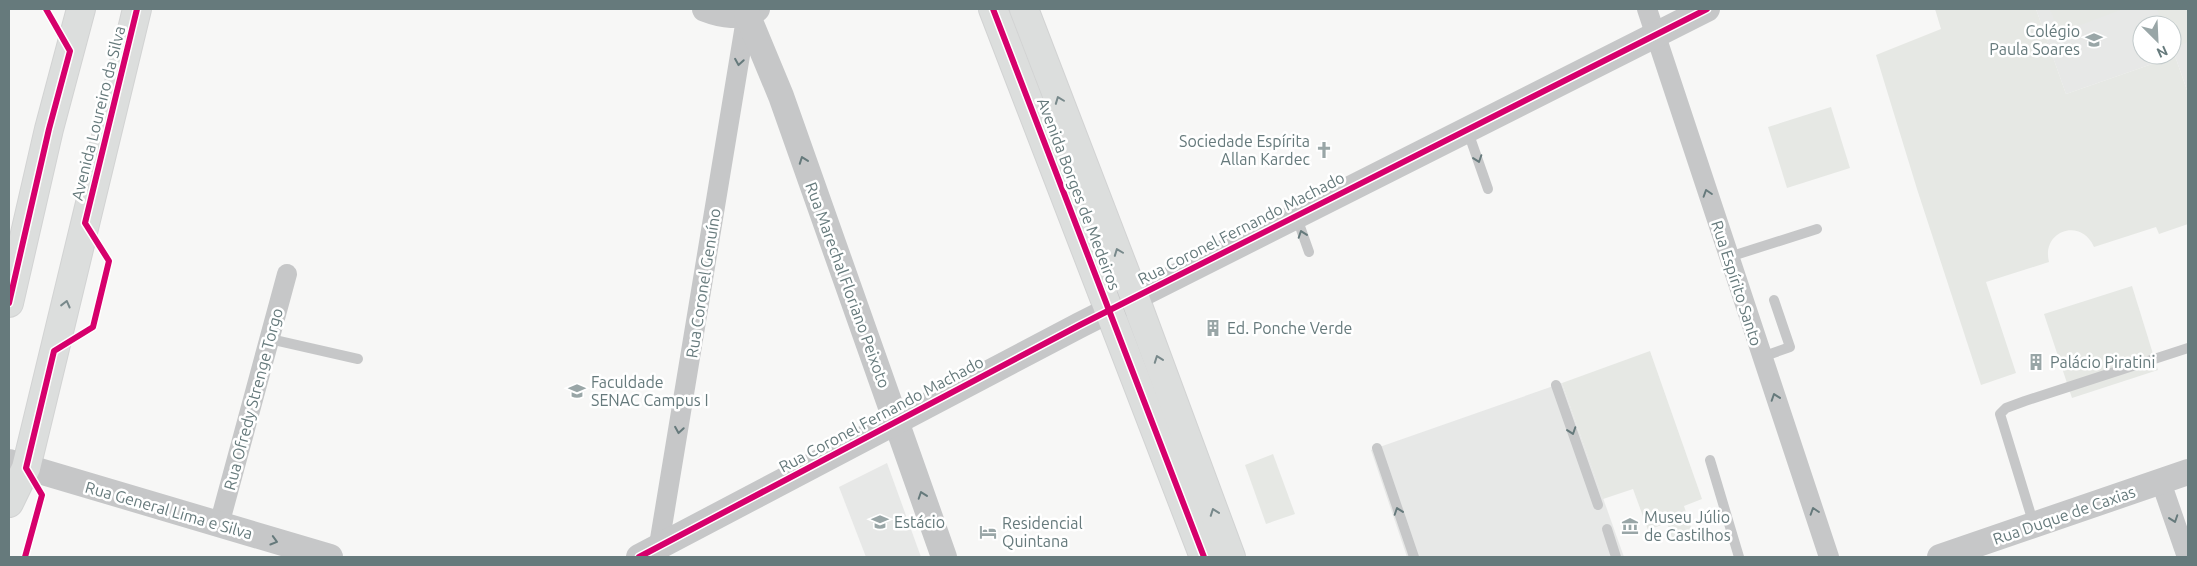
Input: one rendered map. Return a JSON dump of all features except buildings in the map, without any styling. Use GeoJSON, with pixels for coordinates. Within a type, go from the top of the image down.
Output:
{"type":"FeatureCollection","features":[{"type":"Feature","properties":{"kind":"main road"},"geometry":{"type":"LineString","coordinates":[[9,303],[49,129],[81,9]]}},
{"type":"Feature","properties":{"kind":"main road","name":"Avenida Loureiro da Silva"},"geometry":{"type":"LineString","coordinates":[[9,503],[17,465],[137,9]]}},
{"type":"Feature","properties":{"kind":"main road","name":"Avenida Borges de Medeiros"},"geometry":{"type":"LineString","coordinates":[[993,9],[1204,557]]}},
{"type":"Feature","properties":{"kind":"main road","name":"Avenida Borges de Medeiros"},"geometry":{"type":"LineString","coordinates":[[1024,9],[1135,298],[1231,557]]}},
{"type":"Feature","properties":{"kind":"street"},"geometry":{"type":"LineString","coordinates":[[705,9],[722,16],[751,11]]}},
{"type":"Feature","properties":{"kind":"street","name":"Rua Espírito Santo"},"geometry":{"type":"LineString","coordinates":[[1647,9],[1829,557]]}},
{"type":"Feature","properties":{"kind":"street","name":"Rua Coronel Fernando Machado"},"geometry":{"type":"LineString","coordinates":[[651,554],[896,421],[1109,310],[1467,128],[1707,9]]}},
{"type":"Feature","properties":{"kind":"street","name":"Rua Marechal Floriano Peixoto"},"geometry":{"type":"LineString","coordinates":[[751,11],[944,557]]}},
{"type":"Feature","properties":{"kind":"street","name":"Rua Coronel Genuíno"},"geometry":{"type":"LineString","coordinates":[[651,554],[673,467],[751,11]]}},
{"type":"Feature","properties":{"kind":"street","name":"Rua Ofredy Strenge Torgo"},"geometry":{"type":"LineString","coordinates":[[219,525],[287,274]]}},
{"type":"Feature","properties":{"kind":"street","name":"Rua General Lima e Silva"},"geometry":{"type":"LineString","coordinates":[[17,465],[330,557]]}},
{"type":"Feature","properties":{"kind":"street","name":"Rua Duque de Caxias"},"geometry":{"type":"LineString","coordinates":[[1940,557],[2188,472]]}},
{"type":"Feature","properties":{"kind":"street"},"geometry":{"type":"LineString","coordinates":[[2161,482],[2187,557]]}},
{"type":"Feature","properties":{"kind":"lane"},"geometry":{"type":"LineString","coordinates":[[1467,128],[1488,189]]}},
{"type":"Feature","properties":{"kind":"lane"},"geometry":{"type":"LineString","coordinates":[[1296,215],[1308,252]]}},
{"type":"Feature","properties":{"kind":"lane"},"geometry":{"type":"LineString","coordinates":[[1729,257],[1817,229]]}},
{"type":"Feature","properties":{"kind":"lane"},"geometry":{"type":"LineString","coordinates":[[1762,357],[1790,347],[1774,300]]}},
{"type":"Feature","properties":{"kind":"lane"},"geometry":{"type":"LineString","coordinates":[[270,339],[358,358]]}},
{"type":"Feature","properties":{"kind":"lane"},"geometry":{"type":"LineString","coordinates":[[2034,526],[2000,414],[2006,408],[2025,401],[2188,348]]}},
{"type":"Feature","properties":{"kind":"lane"},"geometry":{"type":"LineString","coordinates":[[1556,385],[1598,505]]}},
{"type":"Feature","properties":{"kind":"lane"},"geometry":{"type":"LineString","coordinates":[[1376,448],[1414,557]]}},
{"type":"Feature","properties":{"kind":"lane"},"geometry":{"type":"LineString","coordinates":[[1710,460],[1739,557]]}},
{"type":"Feature","properties":{"kind":"lane"},"geometry":{"type":"LineString","coordinates":[[1607,529],[1616,557]]}},
{"type":"Feature","properties":{"kind":"shaded area"},"geometry":{"type":"Polygon","coordinates":[[[1935,9],[2036,9],[2066,94],[2149,65],[2178,65],[2188,93],[2188,224],[2159,234],[2156,227],[2094,247],[2088,238],[2080,232],[2072,230],[2064,232],[2056,236],[2051,242],[2048,251],[2049,262],[1986,282],[2016,373],[1981,385],[1917,189],[1876,55],[1941,29],[1935,9]]]}},
{"type":"Feature","properties":{"kind":"shaded area","name":"Colégio Paula Soares"},"geometry":{"type":"Polygon","coordinates":[[[2036,9],[2188,9],[2188,93],[2178,65],[2182,65],[2182,15],[2132,15],[2132,65],[2149,65],[2066,94],[2036,9]]]}},
{"type":"Feature","properties":{"kind":"shaded area"},"geometry":{"type":"Polygon","coordinates":[[[2050,9],[2123,9],[2059,33],[2050,9]]]}},
{"type":"Feature","properties":{"kind":"shaded area"},"geometry":{"type":"Polygon","coordinates":[[[2157,9],[2188,9],[2188,42],[2182,44],[2182,15],[2159,15],[2157,9]]]}},
{"type":"Feature","properties":{"kind":"shaded area"},"geometry":{"type":"Polygon","coordinates":[[[1831,107],[1850,168],[1787,188],[1768,127],[1831,107]]]}},
{"type":"Feature","properties":{"kind":"shaded area"},"geometry":{"type":"Polygon","coordinates":[[[2132,286],[2158,370],[2072,398],[2044,314],[2132,286]]]}},
{"type":"Feature","properties":{"kind":"shaded area"},"geometry":{"type":"Polygon","coordinates":[[[1650,351],[1702,499],[1684,506],[1694,536],[1674,543],[1667,523],[1648,530],[1633,489],[1603,499],[1562,383],[1650,351]]]}},
{"type":"Feature","properties":{"kind":"shaded area"},"geometry":{"type":"Polygon","coordinates":[[[1562,383],[1624,557],[1407,557],[1371,450],[1562,383]]]}},
{"type":"Feature","properties":{"kind":"shaded area"},"geometry":{"type":"Polygon","coordinates":[[[1273,454],[1295,514],[1266,524],[1245,465],[1273,454]]]}},
{"type":"Feature","properties":{"kind":"shaded area","name":"Estácio"},"geometry":{"type":"Polygon","coordinates":[[[887,463],[921,557],[866,557],[839,487],[887,463]]]}},
{"type":"Feature","properties":{"kind":"cycle path"},"geometry":{"type":"LineString","coordinates":[[9,303],[49,129],[70,51],[46,9]]}},
{"type":"Feature","properties":{"kind":"cycle path"},"geometry":{"type":"LineString","coordinates":[[25,557],[42,495],[26,468],[54,351],[93,327],[109,261],[85,223],[137,9]]}},
{"type":"Feature","properties":{"kind":"cycle path"},"geometry":{"type":"LineString","coordinates":[[993,9],[1204,557]]}},
{"type":"Feature","properties":{"kind":"cycle path"},"geometry":{"type":"LineString","coordinates":[[639,557],[1080,325],[1707,9]]}},
{"type":"Feature","properties":{"kind":"place","name":"Colégio Paula Soares"},"geometry":{"type":"Point","coordinates":[2094,40]}},
{"type":"Feature","properties":{"kind":"place","name":"Sociedade Espírita Allan Kardec"},"geometry":{"type":"Point","coordinates":[1324,150]}},
{"type":"Feature","properties":{"kind":"place","name":"Ed. Ponche Verde"},"geometry":{"type":"Point","coordinates":[1213,328]}},
{"type":"Feature","properties":{"kind":"place","name":"Palácio Piratini"},"geometry":{"type":"Point","coordinates":[2036,362]}},
{"type":"Feature","properties":{"kind":"place","name":"Faculdade SENAC Campus I"},"geometry":{"type":"Point","coordinates":[577,391]}},
{"type":"Feature","properties":{"kind":"place","name":"Estácio"},"geometry":{"type":"Point","coordinates":[880,522]}},
{"type":"Feature","properties":{"kind":"place","name":"Museu Júlio de Castilhos"},"geometry":{"type":"Point","coordinates":[1630,526]}},
{"type":"Feature","properties":{"kind":"place","name":"Residencial Quintana"},"geometry":{"type":"Point","coordinates":[988,532]}}]}
